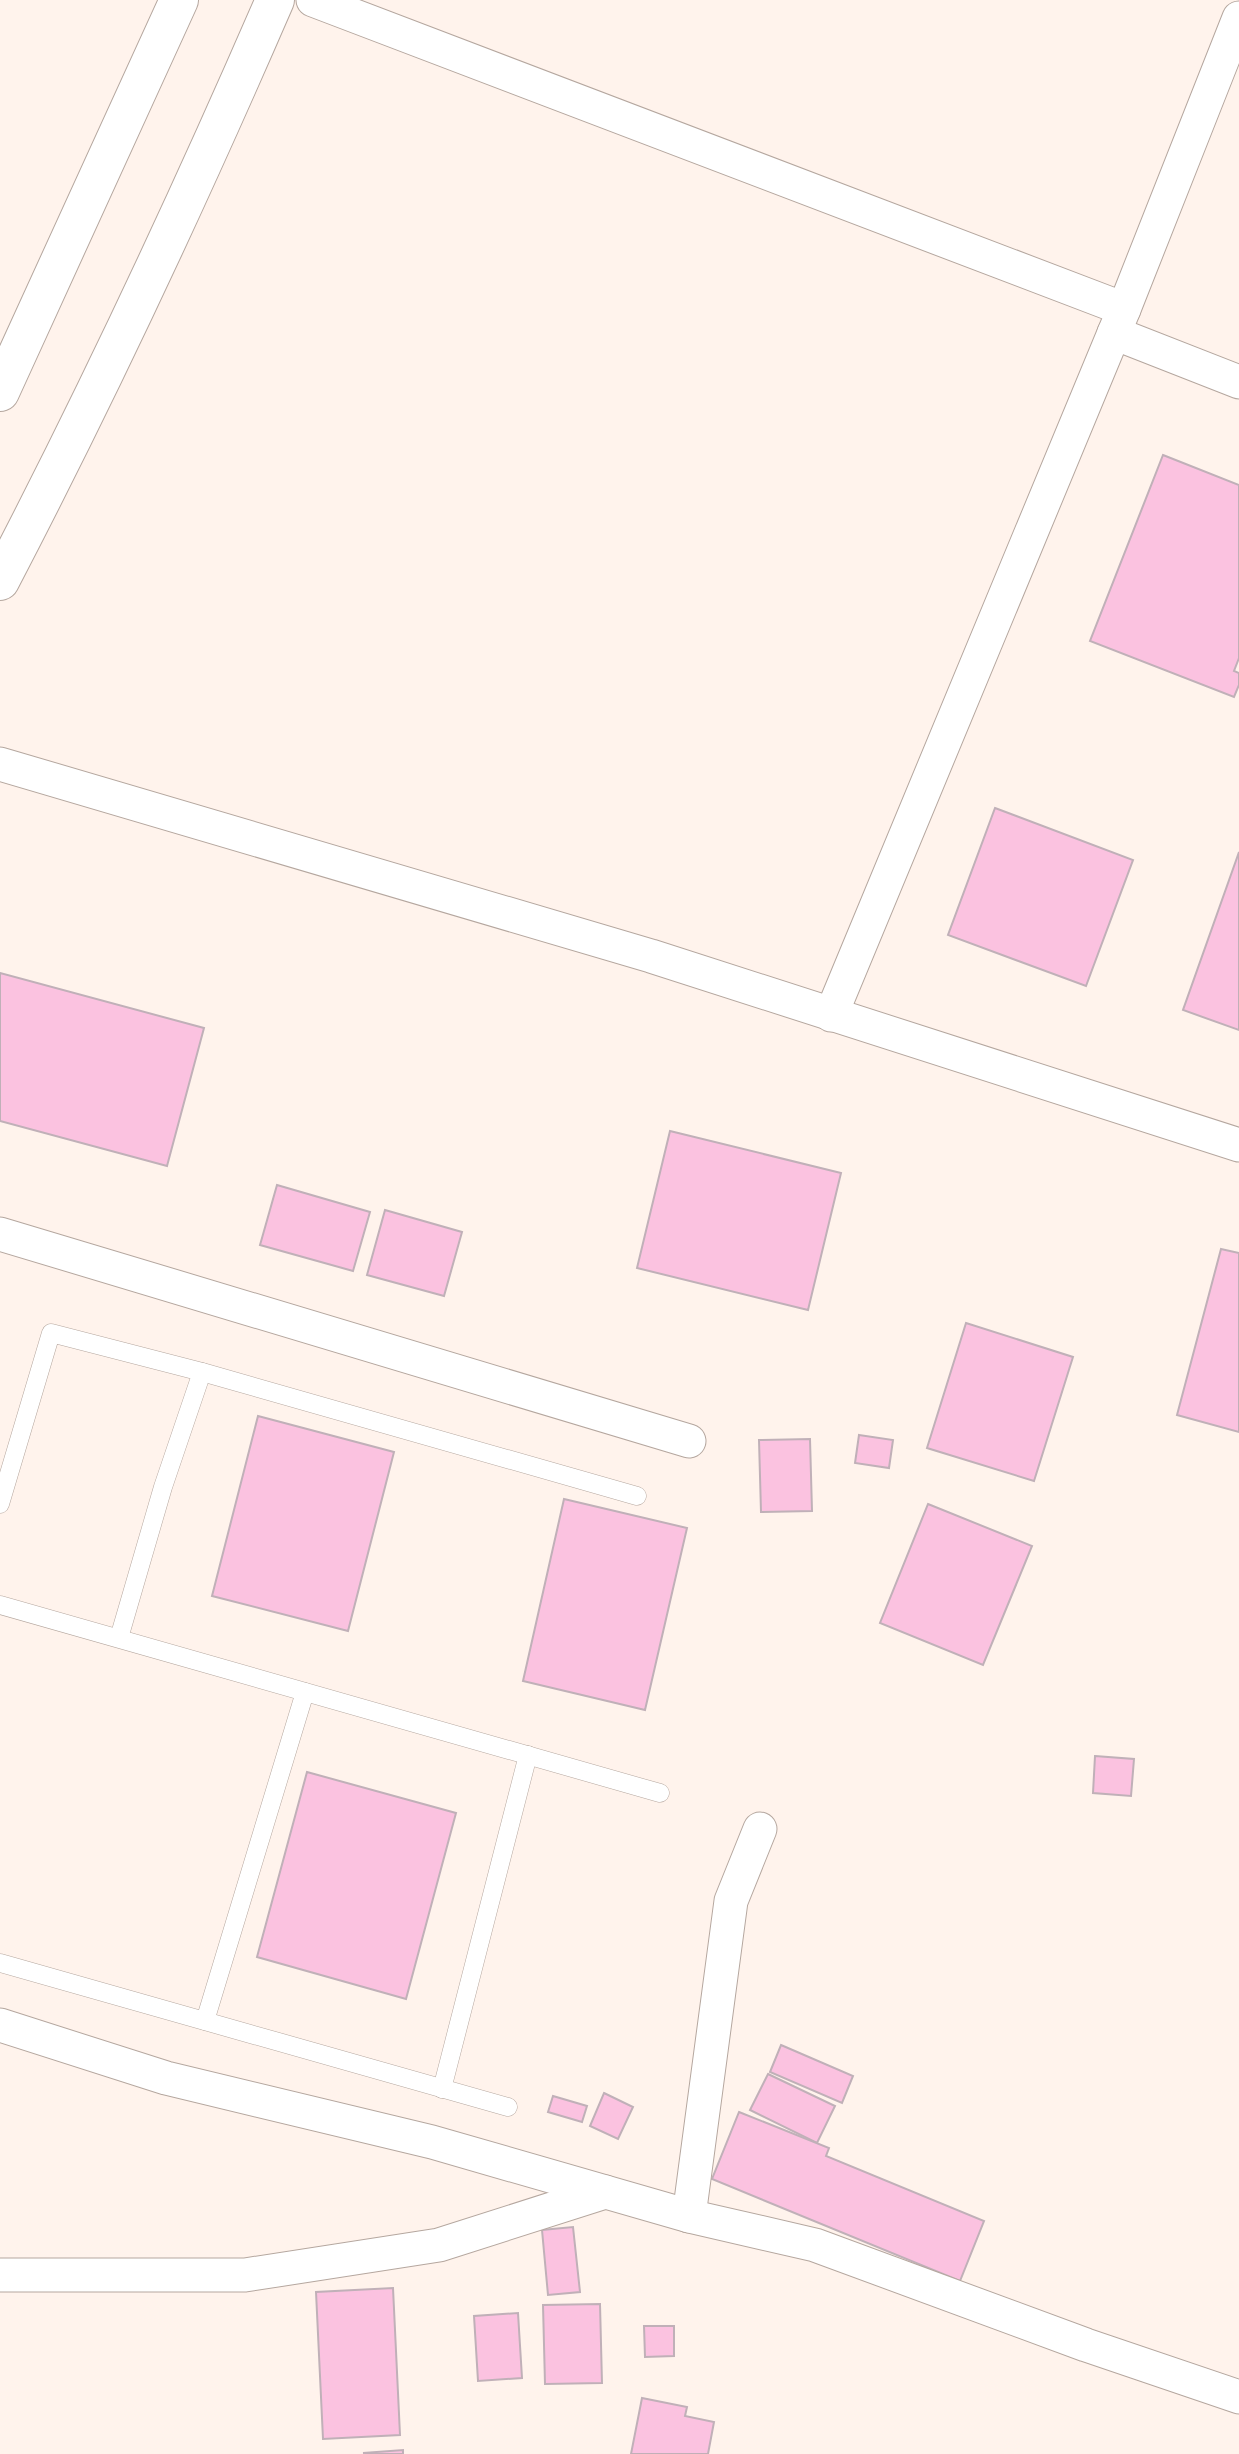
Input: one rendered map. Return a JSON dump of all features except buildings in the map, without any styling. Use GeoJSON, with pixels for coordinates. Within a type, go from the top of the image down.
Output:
{"type":"FeatureCollection","features":[{"type":"Feature","properties":{"kind":"main road"},"geometry":{"type":"LineString","coordinates":[[0,392],[179,0]]}},
{"type":"Feature","properties":{"kind":"main road"},"geometry":{"type":"LineString","coordinates":[[0,581],[48,488],[206,157],[275,0]]}},
{"type":"Feature","properties":{"kind":"street"},"geometry":{"type":"LineString","coordinates":[[313,0],[1119,321],[1239,382]]}},
{"type":"Feature","properties":{"kind":"street"},"geometry":{"type":"LineString","coordinates":[[831,1015],[1119,321],[1239,18]]}},
{"type":"Feature","properties":{"kind":"street"},"geometry":{"type":"LineString","coordinates":[[0,764],[651,956],[1239,1145]]}},
{"type":"Feature","properties":{"kind":"street"},"geometry":{"type":"LineString","coordinates":[[0,1234],[689,1441]]}},
{"type":"Feature","properties":{"kind":"street"},"geometry":{"type":"LineString","coordinates":[[689,2216],[731,1901],[760,1829]]}},
{"type":"Feature","properties":{"kind":"street"},"geometry":{"type":"LineString","coordinates":[[0,2025],[166,2078],[432,2142],[689,2216],[815,2245],[1086,2345],[1239,2397]]}},
{"type":"Feature","properties":{"kind":"street"},"geometry":{"type":"LineString","coordinates":[[0,2275],[245,2276],[439,2245],[605,2192]]}},
{"type":"Feature","properties":{"kind":"lane"},"geometry":{"type":"LineString","coordinates":[[0,1504],[51,1333],[202,1372],[638,1496]]}},
{"type":"Feature","properties":{"kind":"lane"},"geometry":{"type":"LineString","coordinates":[[119,1638],[163,1487],[202,1372]]}},
{"type":"Feature","properties":{"kind":"lane"},"geometry":{"type":"LineString","coordinates":[[0,1605],[660,1793]]}},
{"type":"Feature","properties":{"kind":"lane"},"geometry":{"type":"LineString","coordinates":[[205,2021],[305,1692]]}},
{"type":"Feature","properties":{"kind":"lane"},"geometry":{"type":"LineString","coordinates":[[442,2089],[528,1755]]}},
{"type":"Feature","properties":{"kind":"lane"},"geometry":{"type":"LineString","coordinates":[[0,1963],[508,2108]]}}]}
